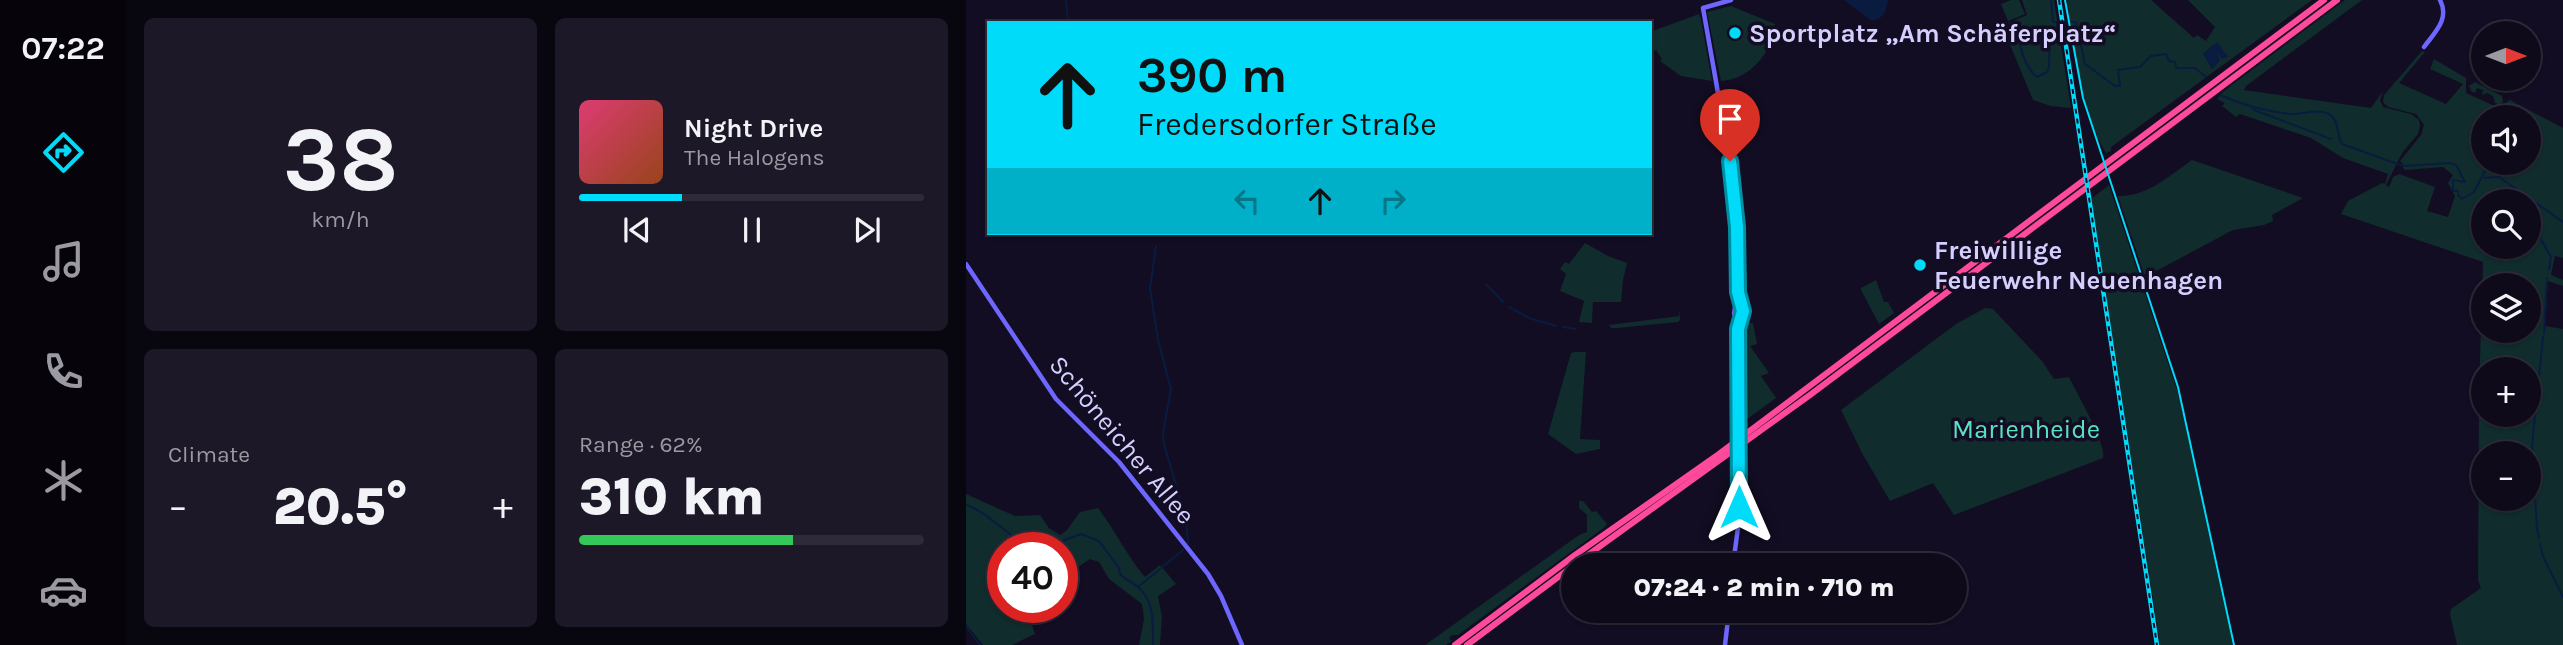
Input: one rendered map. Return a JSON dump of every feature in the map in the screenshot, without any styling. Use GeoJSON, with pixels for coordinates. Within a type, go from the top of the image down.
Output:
{"type":"FeatureCollection","features":[{"type":"Feature","properties":{"kind":"highway"},"geometry":{"type":"LineString","coordinates":[[1455,645],[1575,555],[1730,446],[2324,0]]}},
{"type":"Feature","properties":{"kind":"highway"},"geometry":{"type":"LineString","coordinates":[[1592,553],[1790,410],[2337,0]]}},
{"type":"Feature","properties":{"kind":"highway"},"geometry":{"type":"LineString","coordinates":[[1467,645],[1561,576]]}},
{"type":"Feature","properties":{"kind":"street"},"geometry":{"type":"LineString","coordinates":[[1731,0],[1703,8],[1730,161],[1737,227],[1739,307],[1743,313],[1738,316],[1739,520],[1735,553]]}},
{"type":"Feature","properties":{"kind":"street"},"geometry":{"type":"LineString","coordinates":[[2424,47],[2442,22],[2443,9],[2440,0]]}},
{"type":"Feature","properties":{"kind":"street","name":"Schöneicher Allee"},"geometry":{"type":"LineString","coordinates":[[966,264],[1061,406],[1119,463],[1208,573],[1242,645]]}},
{"type":"Feature","properties":{"kind":"street"},"geometry":{"type":"LineString","coordinates":[[1725,645],[1728,623]]}},
{"type":"Feature","properties":{"kind":"green space"},"geometry":{"type":"Polygon","coordinates":[[[2019,0],[2025,14],[2008,21],[2001,4],[2019,0]]]}},
{"type":"Feature","properties":{"kind":"green space"},"geometry":{"type":"Polygon","coordinates":[[[2022,0],[2054,0],[2071,108],[2051,106],[2033,100],[2005,33],[2010,31],[2008,23],[2027,15],[2022,0]]]}},
{"type":"Feature","properties":{"kind":"green space"},"geometry":{"type":"Polygon","coordinates":[[[2067,0],[2151,0],[2194,38],[2197,35],[2206,41],[2215,27],[2188,0],[2312,0],[2106,153],[2085,100],[2067,0]]]}},
{"type":"Feature","properties":{"kind":"green space"},"geometry":{"type":"Polygon","coordinates":[[[2345,0],[2362,0],[2244,90],[2371,108],[2383,91],[2380,100],[2383,107],[2411,114],[2419,120],[2420,126],[2418,134],[2402,153],[2386,185],[2389,187],[2393,177],[2399,174],[2435,187],[2427,211],[2448,217],[2455,196],[2448,183],[2453,175],[2443,167],[2403,168],[2400,161],[2421,135],[2424,125],[2416,114],[2388,107],[2383,102],[2384,95],[2422,51],[2425,52],[2399,83],[2446,104],[2463,84],[2430,69],[2434,59],[2466,78],[2466,93],[2492,105],[2471,105],[2471,175],[2541,175],[2541,116],[2563,128],[2563,258],[2555,256],[2551,275],[2563,280],[2563,286],[2548,281],[2545,326],[2563,329],[2563,645],[2457,645],[2450,614],[2451,609],[2481,588],[2478,580],[2478,511],[2541,511],[2541,441],[2479,441],[2479,427],[2541,427],[2541,357],[2480,357],[2480,343],[2541,343],[2541,273],[2483,273],[2483,262],[2474,259],[2541,259],[2541,189],[2471,189],[2471,258],[2341,214],[2348,201],[2382,183],[2385,184],[2388,174],[2343,158],[2311,138],[2240,114],[2236,117],[2222,106],[2225,103],[2217,99],[2345,0]]]}},
{"type":"Feature","properties":{"kind":"green space","name":"Sportplatz „Am Schäferplatz“"},"geometry":{"type":"Polygon","coordinates":[[[1731,6],[1775,24],[1770,44],[1758,62],[1742,75],[1721,81],[1707,12],[1731,6]]]}},
{"type":"Feature","properties":{"kind":"green space"},"geometry":{"type":"Polygon","coordinates":[[[1699,14],[1712,81],[1681,76],[1660,61],[1662,59],[1656,50],[1652,52],[1652,31],[1699,14]]]}},
{"type":"Feature","properties":{"kind":"green space"},"geometry":{"type":"Polygon","coordinates":[[[2483,91],[2492,91],[2502,96],[2503,102],[2500,105],[2495,103],[2493,96],[2487,93],[2482,95],[2483,91]]]}},
{"type":"Feature","properties":{"kind":"green space"},"geometry":{"type":"Polygon","coordinates":[[[2510,100],[2519,105],[2503,105],[2510,100]]]}},
{"type":"Feature","properties":{"kind":"green space"},"geometry":{"type":"Polygon","coordinates":[[[2192,160],[2303,198],[2272,215],[2273,221],[2233,230],[2145,277],[2118,196],[2148,189],[2192,160]]]}},
{"type":"Feature","properties":{"kind":"green space"},"geometry":{"type":"Polygon","coordinates":[[[2109,185],[2179,396],[2233,645],[2160,645],[2091,199],[2109,185]]]}},
{"type":"Feature","properties":{"kind":"green space"},"geometry":{"type":"Polygon","coordinates":[[[1585,243],[1627,263],[1621,302],[1593,302],[1592,323],[1579,322],[1584,301],[1560,291],[1566,274],[1560,269],[1565,262],[1569,264],[1585,243]]]}},
{"type":"Feature","properties":{"kind":"green space"},"geometry":{"type":"Polygon","coordinates":[[[1876,280],[1884,302],[1888,302],[1894,313],[1879,324],[1861,290],[1876,280]]]}},
{"type":"Feature","properties":{"kind":"green space"},"geometry":{"type":"Polygon","coordinates":[[[1679,307],[1680,320],[1678,322],[1617,328],[1611,328],[1609,325],[1679,316],[1679,307]]]}},
{"type":"Feature","properties":{"kind":"green space","name":"Marienheide"},"geometry":{"type":"Polygon","coordinates":[[[1985,308],[1993,309],[2042,361],[2054,379],[2069,377],[2096,431],[2103,458],[1954,515],[1933,483],[1890,501],[1841,410],[1956,324],[1985,308]]]}},
{"type":"Feature","properties":{"kind":"green space"},"geometry":{"type":"Polygon","coordinates":[[[1744,323],[1753,323],[1757,344],[1750,346],[1769,373],[1761,376],[1776,398],[1747,419],[1745,413],[1744,323]]]}},
{"type":"Feature","properties":{"kind":"green space"},"geometry":{"type":"Polygon","coordinates":[[[1586,352],[1580,439],[1600,440],[1600,449],[1576,454],[1548,434],[1571,353],[1586,352]]]}},
{"type":"Feature","properties":{"kind":"green space"},"geometry":{"type":"Polygon","coordinates":[[[966,494],[1015,516],[1040,515],[1055,532],[987,532],[987,623],[1031,623],[1035,634],[1012,645],[983,645],[966,624],[966,494]]]}},
{"type":"Feature","properties":{"kind":"green space"},"geometry":{"type":"Polygon","coordinates":[[[1579,501],[1583,501],[1607,524],[1570,553],[1561,553],[1561,559],[1458,635],[1452,635],[1449,638],[1452,641],[1446,645],[1425,645],[1579,535],[1587,532],[1587,515],[1579,508],[1579,501]]]}},
{"type":"Feature","properties":{"kind":"green space"},"geometry":{"type":"Polygon","coordinates":[[[1098,508],[1145,577],[1160,565],[1176,584],[1158,596],[1162,617],[1160,645],[1139,645],[1144,619],[1142,604],[1109,579],[1099,562],[1090,559],[1078,567],[1078,532],[1064,532],[1080,512],[1098,508]]]}},
{"type":"Feature","properties":{"kind":"water"},"geometry":{"type":"Polygon","coordinates":[[[1844,0],[1888,0],[1882,16],[1872,21],[1844,0]]]}},
{"type":"Feature","properties":{"kind":"water"},"geometry":{"type":"Polygon","coordinates":[[[2218,43],[2228,57],[2222,59],[2217,52],[2220,61],[2212,69],[2203,54],[2218,43]]]}},
{"type":"Feature","properties":{"kind":"waterway"},"geometry":{"type":"LineString","coordinates":[[1066,0],[1068,21]]}},
{"type":"Feature","properties":{"kind":"waterway"},"geometry":{"type":"LineString","coordinates":[[2051,0],[2053,22],[2076,22],[2085,64],[2115,86],[2120,86],[2118,70],[2140,67],[2151,56],[2166,54],[2169,61],[2175,62],[2176,68],[2195,68],[2206,77]]}},
{"type":"Feature","properties":{"kind":"waterway"},"geometry":{"type":"LineString","coordinates":[[2045,29],[2026,32],[2019,38],[2025,59],[2037,77],[2047,72],[2049,67],[2050,29]]}},
{"type":"Feature","properties":{"kind":"waterway"},"geometry":{"type":"LineString","coordinates":[[2220,95],[2245,105],[2272,111],[2329,114],[2335,120],[2342,144],[2403,166],[2450,163],[2456,165],[2465,182],[2453,180],[2453,191],[2458,191],[2462,199],[2474,192],[2483,175]]}},
{"type":"Feature","properties":{"kind":"waterway"},"geometry":{"type":"LineString","coordinates":[[2252,107],[2331,139]]}},
{"type":"Feature","properties":{"kind":"waterway"},"geometry":{"type":"LineString","coordinates":[[2484,178],[2499,177],[2563,222]]}},
{"type":"Feature","properties":{"kind":"waterway"},"geometry":{"type":"LineString","coordinates":[[2541,240],[2551,257],[2549,270]]}},
{"type":"Feature","properties":{"kind":"waterway"},"geometry":{"type":"LineString","coordinates":[[1156,246],[1150,288],[1158,340],[1171,389],[1163,433],[1164,444],[1186,519],[1188,543]]}},
{"type":"Feature","properties":{"kind":"waterway"},"geometry":{"type":"LineString","coordinates":[[2544,334],[2547,278]]}},
{"type":"Feature","properties":{"kind":"waterway"},"geometry":{"type":"LineString","coordinates":[[1486,284],[1503,302]]}},
{"type":"Feature","properties":{"kind":"waterway"},"geometry":{"type":"LineString","coordinates":[[1509,307],[1529,318],[1556,326]]}},
{"type":"Feature","properties":{"kind":"waterway"},"geometry":{"type":"LineString","coordinates":[[1563,327],[1575,329]]}},
{"type":"Feature","properties":{"kind":"waterway"},"geometry":{"type":"LineString","coordinates":[[2539,538],[2532,446],[2543,337]]}},
{"type":"Feature","properties":{"kind":"waterway"},"geometry":{"type":"LineString","coordinates":[[966,504],[1007,532]]}},
{"type":"Feature","properties":{"kind":"waterway"},"geometry":{"type":"LineString","coordinates":[[1078,535],[1099,541],[1119,568],[1120,574],[1144,593],[1152,614],[1153,645]]}},
{"type":"Feature","properties":{"kind":"waterway"},"geometry":{"type":"LineString","coordinates":[[2540,544],[2563,597]]}},
{"type":"Feature","properties":{"kind":"waterway"},"geometry":{"type":"LineString","coordinates":[[1138,587],[1183,550]]}},
{"type":"Feature","properties":{"kind":"waterway"},"geometry":{"type":"LineString","coordinates":[[966,626],[980,645]]}},
{"type":"Feature","properties":{"kind":"tram line"},"geometry":{"type":"LineString","coordinates":[[2065,0],[2083,98],[2178,387],[2234,645]]}},
{"type":"Feature","properties":{"kind":"railway"},"geometry":{"type":"LineString","coordinates":[[2059,0],[2157,645]]}},
{"type":"Feature","properties":{"kind":"place","name":"Sportplatz „Am Schäferplatz“"},"geometry":{"type":"Point","coordinates":[1735,33]}},
{"type":"Feature","properties":{"kind":"place","name":"Freiwillige Feuerwehr Neuenhagen"},"geometry":{"type":"Point","coordinates":[1920,265]}},
{"type":"Feature","properties":{"kind":"route"},"geometry":{"type":"LineString","coordinates":[[1730,161],[1737,227],[1738,292],[1743,311],[1738,329],[1739,507]]}}]}
